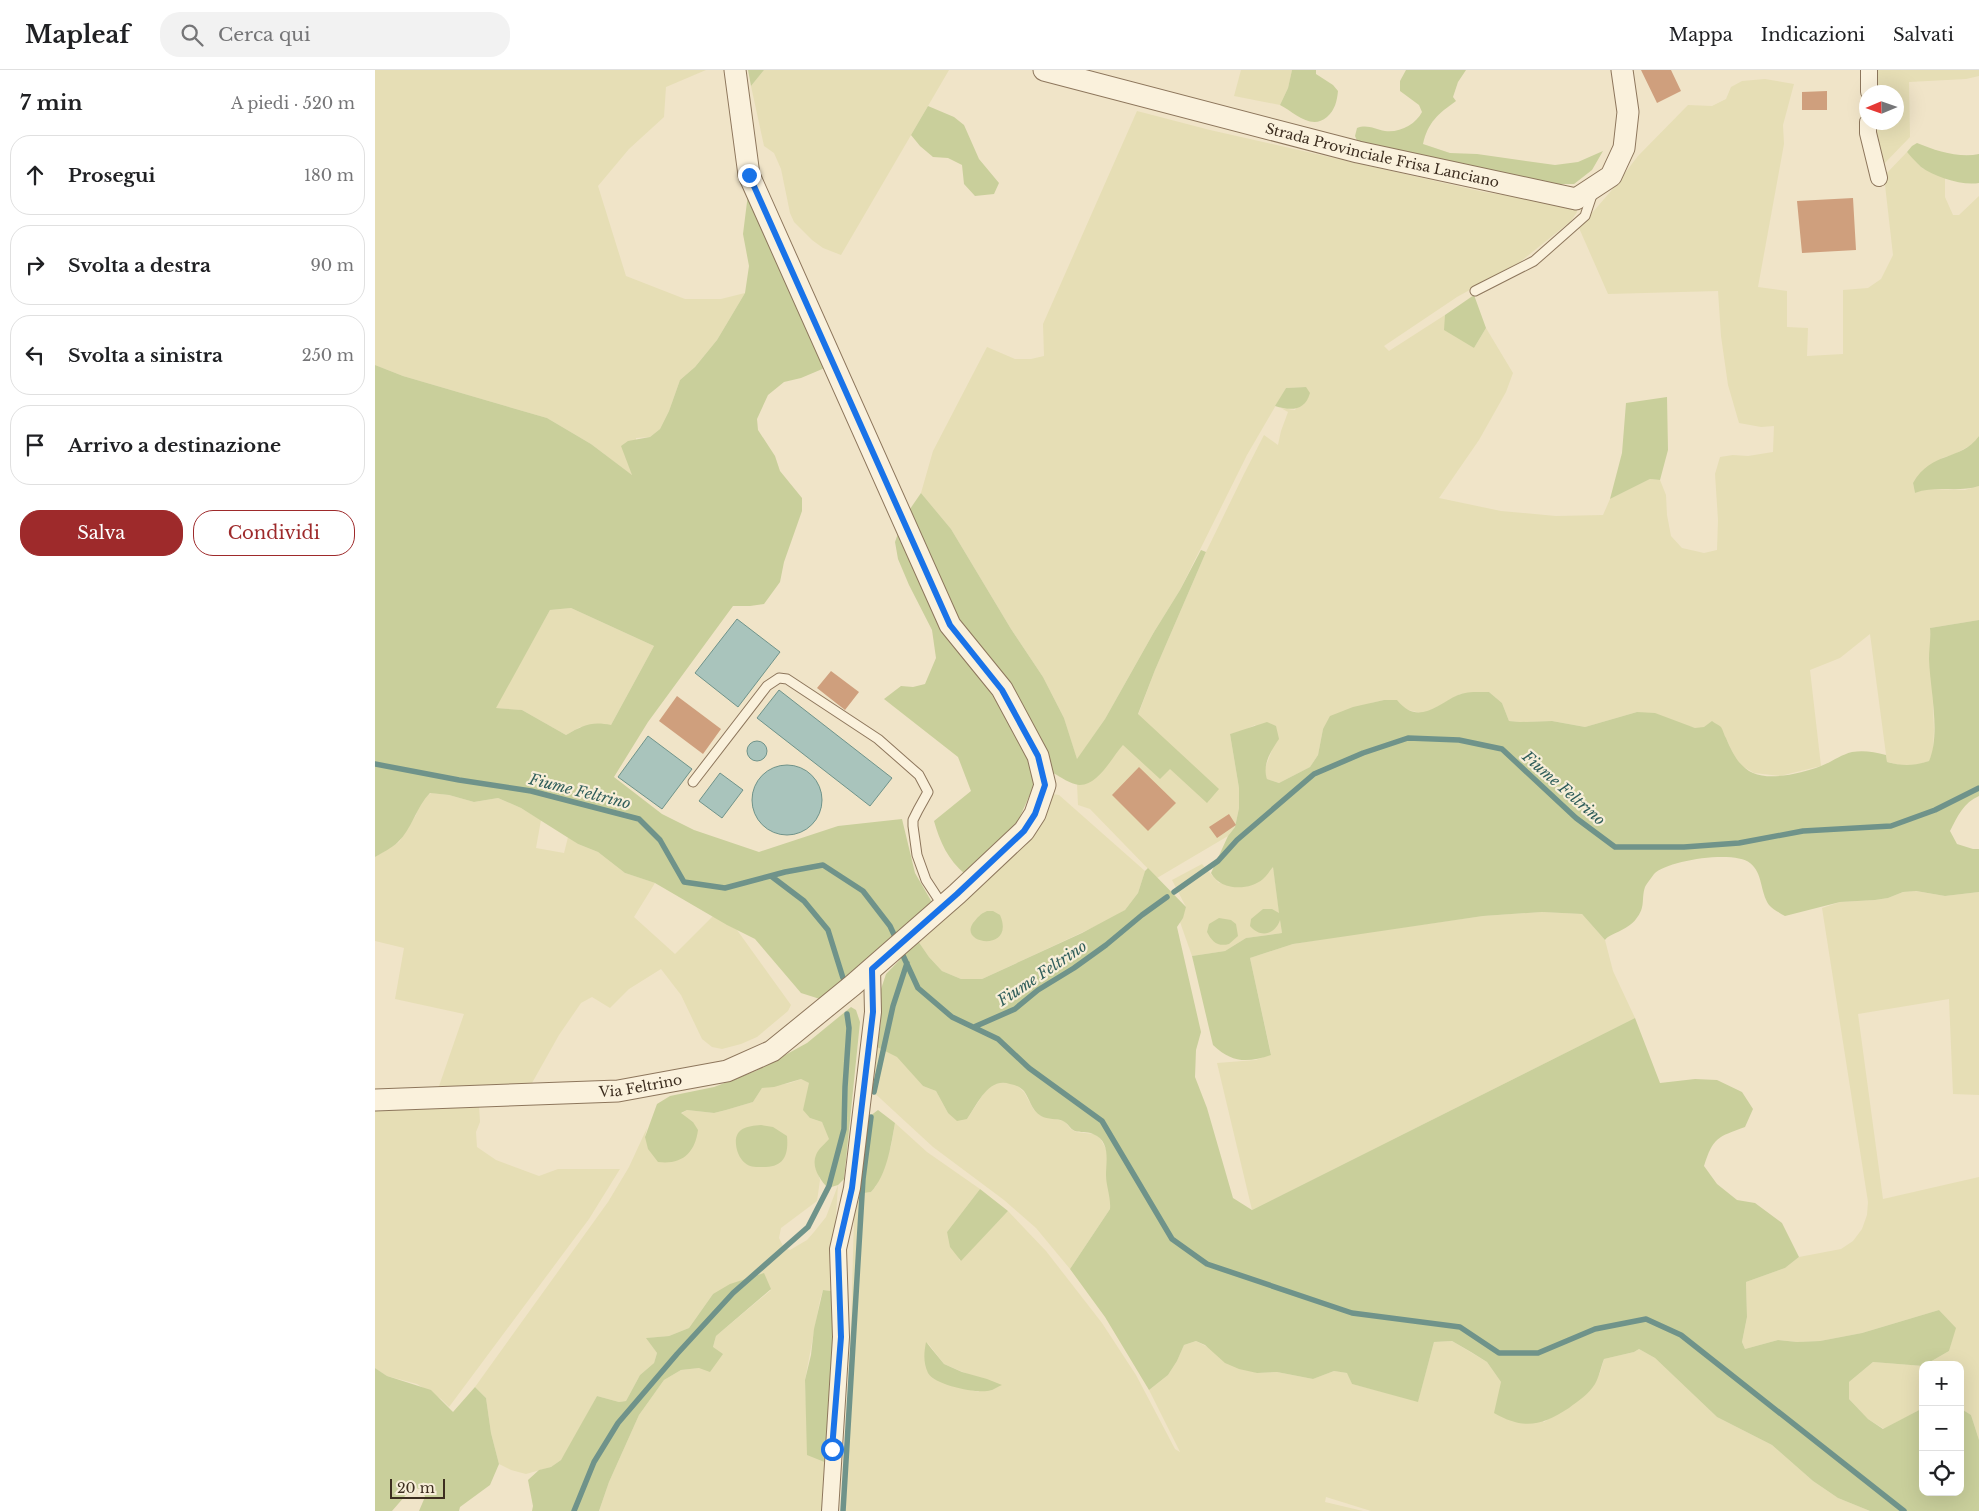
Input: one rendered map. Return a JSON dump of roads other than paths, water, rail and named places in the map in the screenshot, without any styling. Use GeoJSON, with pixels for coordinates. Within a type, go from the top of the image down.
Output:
{"type":"FeatureCollection","features":[{"type":"Feature","properties":{"kind":"street"},"geometry":{"type":"LineString","coordinates":[[735,70],[749,175],[950,625],[1002,690],[1038,756],[1045,785],[1035,814],[1024,831],[872,969],[873,1012],[852,1188],[838,1249],[841,1337],[829,1511]]}},
{"type":"Feature","properties":{"kind":"street","name":"Strada Provinciale Frisa Lanciano"},"geometry":{"type":"LineString","coordinates":[[1044,70],[1358,152],[1576,199],[1611,176],[1624,148],[1628,112],[1622,70]]}},
{"type":"Feature","properties":{"kind":"street"},"geometry":{"type":"LineString","coordinates":[[1869,70],[1869,85]]}},
{"type":"Feature","properties":{"kind":"street"},"geometry":{"type":"LineString","coordinates":[[1868,130],[1879,178]]}},
{"type":"Feature","properties":{"kind":"street","name":"Via Feltrino"},"geometry":{"type":"LineString","coordinates":[[375,1100],[618,1091],[727,1071],[772,1051],[872,969]]}},
{"type":"Feature","properties":{"kind":"lane"},"geometry":{"type":"LineString","coordinates":[[1475,291],[1534,261],[1585,216],[1595,187]]}},
{"type":"Feature","properties":{"kind":"lane"},"geometry":{"type":"LineString","coordinates":[[693,782],[767,686],[779,678],[787,679],[878,739],[919,775],[928,792],[913,820],[917,855],[926,880],[943,906]]}},
{"type":"Feature","properties":{"kind":"water"},"geometry":{"type":"Polygon","coordinates":[[[737,619],[780,652],[738,707],[695,673],[737,619]]]}},
{"type":"Feature","properties":{"kind":"water"},"geometry":{"type":"Polygon","coordinates":[[[779,690],[892,778],[870,806],[757,718],[779,690]]]}},
{"type":"Feature","properties":{"kind":"water"},"geometry":{"type":"Polygon","coordinates":[[[648,736],[692,769],[662,809],[618,777],[648,736]]]}},
{"type":"Feature","properties":{"kind":"water"},"geometry":{"type":"Polygon","coordinates":[[[753,741],[761,741],[767,747],[767,755],[761,761],[753,761],[747,755],[747,747],[753,741]]]}},
{"type":"Feature","properties":{"kind":"water"},"geometry":{"type":"Polygon","coordinates":[[[787,765],[800,768],[812,775],[819,787],[822,800],[819,813],[812,825],[800,832],[787,835],[774,832],[762,825],[755,813],[752,800],[755,787],[762,775],[774,768],[787,765]]]}},
{"type":"Feature","properties":{"kind":"water"},"geometry":{"type":"Polygon","coordinates":[[[720,773],[743,790],[722,818],[699,801],[720,773]]]}},
{"type":"Feature","properties":{"kind":"waterway","name":"Fiume Feltrino"},"geometry":{"type":"LineString","coordinates":[[1174,892],[1218,861],[1237,840],[1314,774],[1363,753],[1408,738],[1459,740],[1502,749],[1576,818],[1615,847],[1684,847],[1739,843],[1803,831],[1891,826],[1935,810],[1979,788]]}},
{"type":"Feature","properties":{"kind":"waterway","name":"Fiume Feltrino"},"geometry":{"type":"LineString","coordinates":[[375,764],[531,791],[639,819],[660,840],[684,882],[725,888],[785,872],[823,865],[863,891],[890,926],[897,941]]}},
{"type":"Feature","properties":{"kind":"waterway"},"geometry":{"type":"LineString","coordinates":[[771,876],[804,901],[828,930],[843,978]]}},
{"type":"Feature","properties":{"kind":"waterway","name":"Fiume Feltrino"},"geometry":{"type":"LineString","coordinates":[[974,1027],[1015,1009],[1038,990],[1074,968],[1106,945],[1167,897]]}},
{"type":"Feature","properties":{"kind":"waterway"},"geometry":{"type":"LineString","coordinates":[[900,949],[918,988],[952,1017],[998,1039],[1029,1068],[1102,1121],[1172,1239],[1207,1264],[1352,1313],[1460,1327],[1499,1353],[1538,1353],[1595,1329],[1646,1319],[1681,1335],[1904,1511]]}},
{"type":"Feature","properties":{"kind":"waterway"},"geometry":{"type":"LineString","coordinates":[[874,1092],[893,1006],[907,963]]}},
{"type":"Feature","properties":{"kind":"waterway"},"geometry":{"type":"LineString","coordinates":[[574,1511],[594,1462],[618,1423],[677,1354],[733,1293],[808,1227],[829,1186],[844,1129],[849,1028],[847,1014]]}},
{"type":"Feature","properties":{"kind":"waterway"},"geometry":{"type":"LineString","coordinates":[[843,1511],[863,1179],[871,1117]]}}]}
